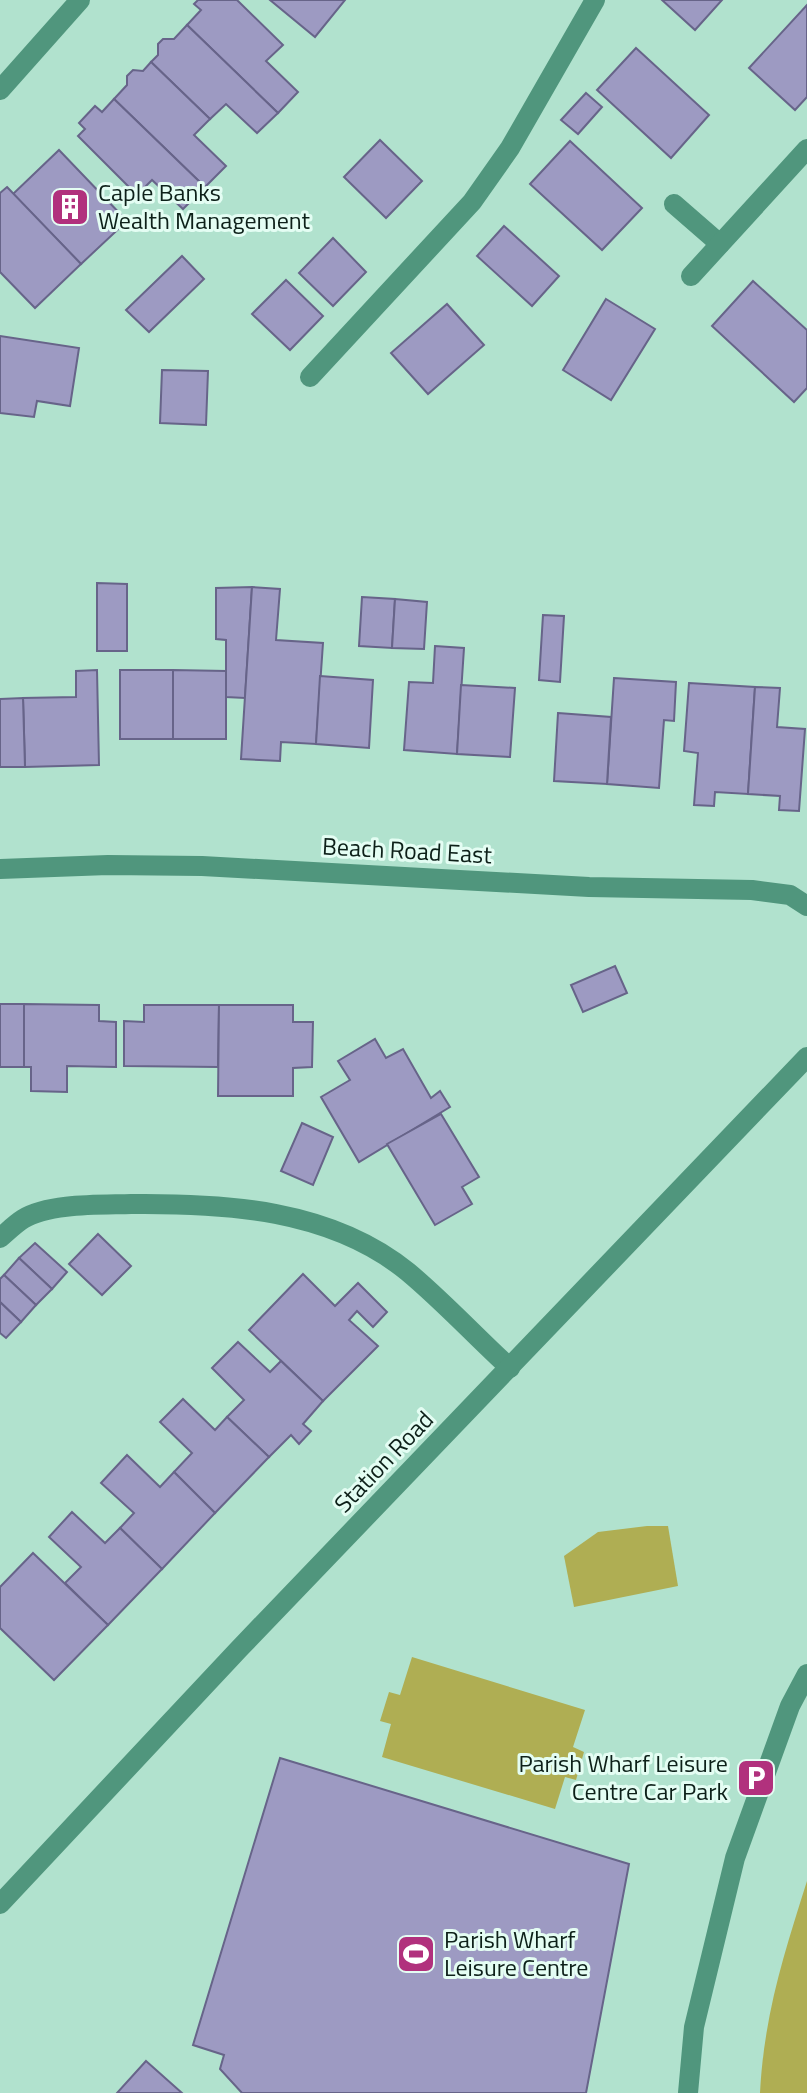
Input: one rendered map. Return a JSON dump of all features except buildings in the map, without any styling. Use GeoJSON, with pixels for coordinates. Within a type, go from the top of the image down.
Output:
{"type":"FeatureCollection","features":[{"type":"Feature","properties":{"kind":"street"},"geometry":{"type":"LineString","coordinates":[[0,90],[80,0]]}},
{"type":"Feature","properties":{"kind":"street"},"geometry":{"type":"LineString","coordinates":[[310,377],[472,202],[510,148],[595,0]]}},
{"type":"Feature","properties":{"kind":"street"},"geometry":{"type":"LineString","coordinates":[[691,276],[807,149]]}},
{"type":"Feature","properties":{"kind":"street"},"geometry":{"type":"LineString","coordinates":[[674,204],[720,244]]}},
{"type":"Feature","properties":{"kind":"street","name":"Beach Road East"},"geometry":{"type":"LineString","coordinates":[[0,869],[202,866],[589,887],[752,890],[790,895],[807,906]]}},
{"type":"Feature","properties":{"kind":"street","name":"Station Road"},"geometry":{"type":"LineString","coordinates":[[0,1904],[239,1649],[807,1057]]}},
{"type":"Feature","properties":{"kind":"street"},"geometry":{"type":"LineString","coordinates":[[0,1238],[24,1218],[66,1208],[177,1204],[268,1212],[317,1224],[353,1240],[407,1271],[510,1368]]}},
{"type":"Feature","properties":{"kind":"street"},"geometry":{"type":"LineString","coordinates":[[688,2093],[694,2027],[735,1858],[790,1706],[807,1674]]}},
{"type":"Feature","properties":{"kind":"shaded area"},"geometry":{"type":"Polygon","coordinates":[[[668,1526],[678,1586],[574,1607],[564,1556],[598,1532],[668,1526]]]}},
{"type":"Feature","properties":{"kind":"shaded area"},"geometry":{"type":"Polygon","coordinates":[[[412,1657],[585,1710],[573,1747],[584,1752],[576,1780],[565,1777],[555,1809],[382,1757],[391,1724],[380,1721],[389,1692],[400,1695],[412,1657]]]}},
{"type":"Feature","properties":{"kind":"shaded area"},"geometry":{"type":"Polygon","coordinates":[[[807,1881],[807,2093],[760,2093],[771,2011],[807,1881]]]}},
{"type":"Feature","properties":{"kind":"place","name":"Caple Banks Wealth Management"},"geometry":{"type":"Point","coordinates":[70,207]}},
{"type":"Feature","properties":{"kind":"place","name":"Parish Wharf Leisure Centre Car Park"},"geometry":{"type":"Point","coordinates":[756,1778]}},
{"type":"Feature","properties":{"kind":"place","name":"Parish Wharf Leisure Centre"},"geometry":{"type":"Point","coordinates":[416,1954]}}]}
